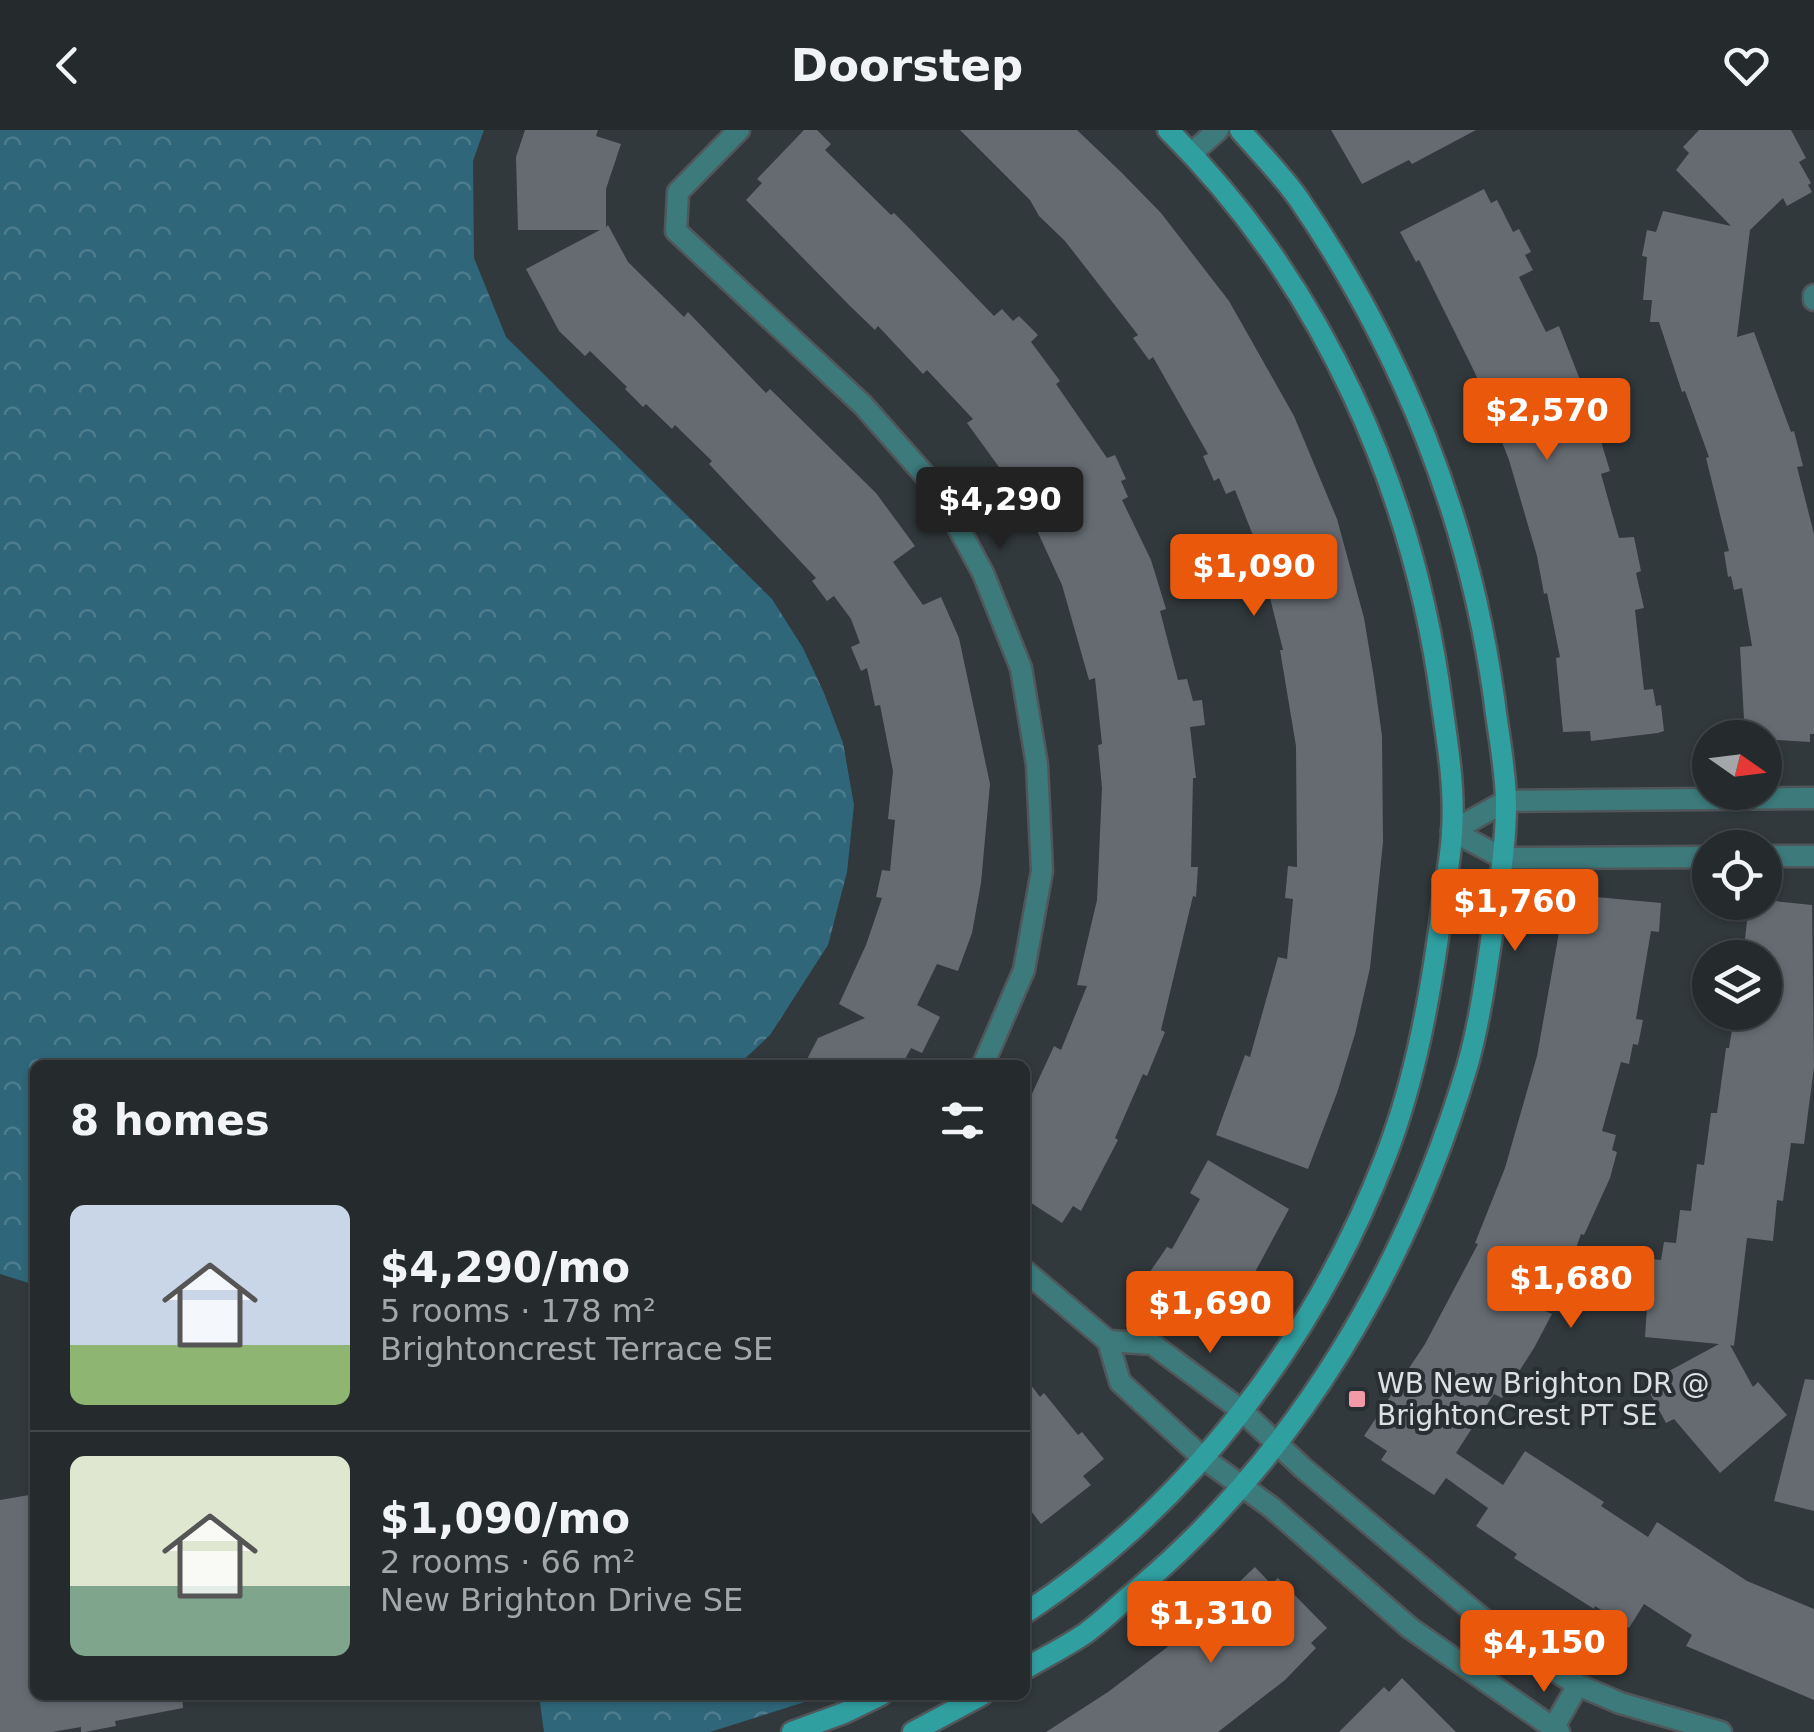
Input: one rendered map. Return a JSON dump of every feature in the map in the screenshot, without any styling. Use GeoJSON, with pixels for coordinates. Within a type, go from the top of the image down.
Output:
{"type":"FeatureCollection","features":[{"type":"Feature","properties":{"kind":"street"},"geometry":{"type":"LineString","coordinates":[[738,130],[678,192],[676,231],[863,405],[938,490],[983,574],[1020,668],[1037,766],[1042,871],[1024,970],[985,1060]]}},
{"type":"Feature","properties":{"kind":"street"},"geometry":{"type":"LineString","coordinates":[[1030,1609],[1155,1509],[1204,1458],[1274,1370],[1336,1264],[1386,1157],[1416,1055],[1434,970],[1452,830],[1449,758],[1436,658],[1419,576],[1388,475],[1349,384],[1308,310],[1250,222],[1168,130]]}},
{"type":"Feature","properties":{"kind":"street"},"geometry":{"type":"LineString","coordinates":[[1192,154],[1218,130]]}},
{"type":"Feature","properties":{"kind":"street"},"geometry":{"type":"LineString","coordinates":[[1030,1666],[1088,1632],[1188,1546],[1244,1486],[1317,1392],[1379,1281],[1428,1180],[1468,1065],[1486,979],[1503,858],[1506,801],[1487,651],[1468,556],[1435,456],[1356,289],[1296,194],[1240,130]]}},
{"type":"Feature","properties":{"kind":"street"},"geometry":{"type":"LineString","coordinates":[[1452,830],[1506,801],[1814,798]]}},
{"type":"Feature","properties":{"kind":"street"},"geometry":{"type":"LineString","coordinates":[[1452,830],[1503,858],[1692,856]]}},
{"type":"Feature","properties":{"kind":"street"},"geometry":{"type":"LineString","coordinates":[[1782,856],[1814,856]]}},
{"type":"Feature","properties":{"kind":"street"},"geometry":{"type":"LineString","coordinates":[[1030,1274],[1108,1341],[1120,1382],[1204,1458],[1244,1486],[1410,1628],[1555,1731],[1578,1685]]}},
{"type":"Feature","properties":{"kind":"street"},"geometry":{"type":"LineString","coordinates":[[1108,1341],[1152,1344],[1241,1410],[1515,1646],[1578,1685],[1620,1703],[1721,1732]]}},
{"type":"Feature","properties":{"kind":"street"},"geometry":{"type":"LineString","coordinates":[[792,1732],[871,1700]]}},
{"type":"Feature","properties":{"kind":"street"},"geometry":{"type":"LineString","coordinates":[[913,1732],[973,1700]]}},
{"type":"Feature","properties":{"kind":"green space"},"geometry":{"type":"Polygon","coordinates":[[[0,130],[484,130],[473,161],[474,258],[506,337],[772,599],[803,648],[824,693],[843,743],[854,805],[847,872],[828,945],[770,1035],[743,1060],[30,1060],[30,1283],[0,1274],[0,130]]]}},
{"type":"Feature","properties":{"kind":"green space"},"geometry":{"type":"Polygon","coordinates":[[[540,1700],[811,1700],[710,1732],[544,1732],[540,1700]]]}},
{"type":"Feature","properties":{"kind":"building"},"geometry":{"type":"Polygon","coordinates":[[[525,130],[598,130],[596,136],[621,144],[606,189],[606,227],[628,262],[684,317],[688,312],[766,393],[770,389],[876,493],[915,546],[893,562],[923,605],[941,597],[959,638],[990,784],[972,933],[958,971],[937,964],[917,1005],[940,1017],[922,1053],[911,1048],[905,1060],[807,1060],[818,1038],[865,1018],[839,1004],[882,898],[876,897],[882,870],[890,871],[895,820],[888,819],[893,771],[880,705],[875,706],[867,668],[861,671],[851,647],[860,643],[851,619],[834,596],[827,601],[812,581],[816,578],[709,464],[712,461],[675,425],[672,429],[646,404],[643,407],[590,351],[585,356],[559,331],[526,269],[600,230],[518,230],[516,157],[525,130]]]}},
{"type":"Feature","properties":{"kind":"building"},"geometry":{"type":"Polygon","coordinates":[[[804,130],[817,130],[831,144],[825,150],[891,215],[894,213],[994,316],[1002,309],[1013,321],[1019,316],[1038,335],[1031,342],[1060,381],[1056,384],[1107,458],[1115,455],[1126,479],[1121,481],[1128,497],[1122,500],[1151,560],[1166,609],[1160,611],[1178,680],[1187,679],[1193,701],[1202,700],[1205,725],[1190,727],[1196,778],[1191,867],[1198,867],[1196,897],[1193,896],[1161,1030],[1165,1032],[1115,1138],[1118,1140],[1081,1211],[1073,1206],[1062,1223],[1030,1202],[1030,1098],[1054,1046],[1061,1050],[1087,986],[1077,985],[1097,900],[1102,788],[1098,745],[1102,744],[1095,678],[1089,680],[1062,585],[1023,500],[967,423],[973,419],[927,370],[923,374],[878,326],[875,330],[850,306],[746,200],[762,183],[757,179],[804,130]]]}},
{"type":"Feature","properties":{"kind":"building"},"geometry":{"type":"Polygon","coordinates":[[[960,130],[1077,130],[1161,213],[1229,301],[1294,416],[1337,519],[1364,618],[1374,678],[1382,736],[1383,842],[1370,968],[1355,1034],[1308,1169],[1216,1135],[1245,1055],[1250,1057],[1278,957],[1287,959],[1293,899],[1285,898],[1288,866],[1297,867],[1296,746],[1283,650],[1268,590],[1258,593],[1242,552],[1258,548],[1235,490],[1226,494],[1219,478],[1214,481],[1203,456],[1208,454],[1153,357],[1149,360],[1133,338],[1138,335],[1030,200],[960,130]]]}},
{"type":"Feature","properties":{"kind":"building"},"geometry":{"type":"Polygon","coordinates":[[[1331,130],[1476,130],[1412,164],[1409,160],[1362,184],[1331,130]]]}},
{"type":"Feature","properties":{"kind":"building"},"geometry":{"type":"Polygon","coordinates":[[[1699,130],[1791,130],[1806,158],[1799,162],[1812,192],[1787,206],[1783,198],[1750,230],[1737,337],[1754,332],[1791,432],[1794,431],[1803,466],[1797,467],[1814,534],[1814,734],[1810,734],[1810,742],[1782,740],[1782,720],[1744,720],[1740,647],[1752,646],[1742,588],[1734,590],[1731,576],[1728,577],[1724,552],[1729,551],[1706,458],[1709,457],[1659,322],[1650,322],[1652,300],[1643,300],[1647,257],[1642,256],[1647,230],[1656,232],[1663,211],[1731,226],[1676,170],[1689,153],[1683,147],[1699,130]]]}},
{"type":"Feature","properties":{"kind":"building"},"geometry":{"type":"Polygon","coordinates":[[[1484,189],[1491,203],[1497,200],[1513,232],[1519,229],[1531,252],[1525,255],[1533,270],[1519,277],[1546,332],[1559,326],[1584,390],[1588,388],[1598,413],[1593,415],[1610,471],[1601,474],[1619,538],[1634,537],[1641,571],[1636,573],[1644,608],[1635,610],[1644,690],[1653,689],[1656,706],[1661,705],[1664,731],[1658,733],[1591,741],[1590,731],[1563,732],[1556,658],[1560,657],[1547,593],[1544,594],[1509,460],[1475,373],[1419,260],[1416,262],[1400,232],[1484,189]]]}},
{"type":"Feature","properties":{"kind":"building"},"geometry":{"type":"Polygon","coordinates":[[[1585,896],[1661,903],[1659,932],[1651,931],[1636,1019],[1643,1020],[1638,1045],[1633,1044],[1629,1064],[1621,1062],[1602,1131],[1616,1135],[1612,1150],[1617,1152],[1610,1178],[1584,1235],[1581,1234],[1568,1271],[1562,1268],[1545,1311],[1552,1314],[1534,1348],[1502,1398],[1494,1394],[1456,1453],[1503,1485],[1525,1451],[1604,1502],[1601,1506],[1648,1537],[1657,1522],[1747,1581],[1814,1609],[1814,1700],[1686,1646],[1692,1635],[1644,1604],[1629,1628],[1595,1606],[1594,1609],[1514,1558],[1517,1554],[1476,1526],[1488,1508],[1446,1478],[1434,1495],[1381,1460],[1387,1451],[1364,1436],[1425,1344],[1478,1244],[1475,1243],[1505,1168],[1537,1056],[1561,900],[1585,903],[1585,896]]]}},
{"type":"Feature","properties":{"kind":"building"},"geometry":{"type":"Polygon","coordinates":[[[1782,902],[1812,905],[1814,1067],[1804,1144],[1791,1143],[1783,1201],[1777,1200],[1773,1241],[1747,1238],[1734,1346],[1730,1345],[1753,1387],[1758,1382],[1787,1415],[1720,1473],[1674,1419],[1666,1423],[1645,1384],[1719,1344],[1645,1337],[1652,1259],[1661,1260],[1664,1242],[1676,1243],[1680,1210],[1691,1211],[1697,1164],[1704,1165],[1711,1113],[1717,1113],[1732,1030],[1782,1030],[1782,940],[1745,940],[1747,920],[1782,920],[1782,902]]]}},
{"type":"Feature","properties":{"kind":"building"},"geometry":{"type":"Polygon","coordinates":[[[1208,1160],[1289,1209],[1223,1321],[1201,1308],[1196,1316],[1143,1282],[1167,1247],[1172,1249],[1200,1199],[1190,1193],[1208,1160]]]}},
{"type":"Feature","properties":{"kind":"building"},"geometry":{"type":"Polygon","coordinates":[[[1805,1379],[1814,1380],[1814,1511],[1774,1501],[1805,1379]]]}},
{"type":"Feature","properties":{"kind":"building"},"geometry":{"type":"Polygon","coordinates":[[[1030,1384],[1040,1397],[1044,1393],[1078,1435],[1082,1432],[1104,1459],[1083,1476],[1091,1485],[1041,1524],[1030,1510],[1030,1384]]]}},
{"type":"Feature","properties":{"kind":"building"},"geometry":{"type":"Polygon","coordinates":[[[30,1495],[30,1700],[182,1700],[183,1708],[115,1721],[116,1726],[85,1732],[81,1732],[81,1727],[52,1732],[0,1732],[0,1500],[30,1495]]]}},
{"type":"Feature","properties":{"kind":"building"},"geometry":{"type":"Polygon","coordinates":[[[1255,1567],[1271,1584],[1278,1578],[1327,1628],[1311,1643],[1316,1648],[1285,1680],[1218,1732],[1046,1732],[1108,1692],[1182,1636],[1255,1567]]]}},
{"type":"Feature","properties":{"kind":"building"},"geometry":{"type":"Polygon","coordinates":[[[1402,1678],[1456,1732],[1339,1732],[1384,1687],[1389,1692],[1402,1678]]]}},
{"type":"Feature","properties":{"kind":"place","name":"WB New Brighton DR @ BrightonCrest PT SE"},"geometry":{"type":"Point","coordinates":[1357,1399]}}]}
